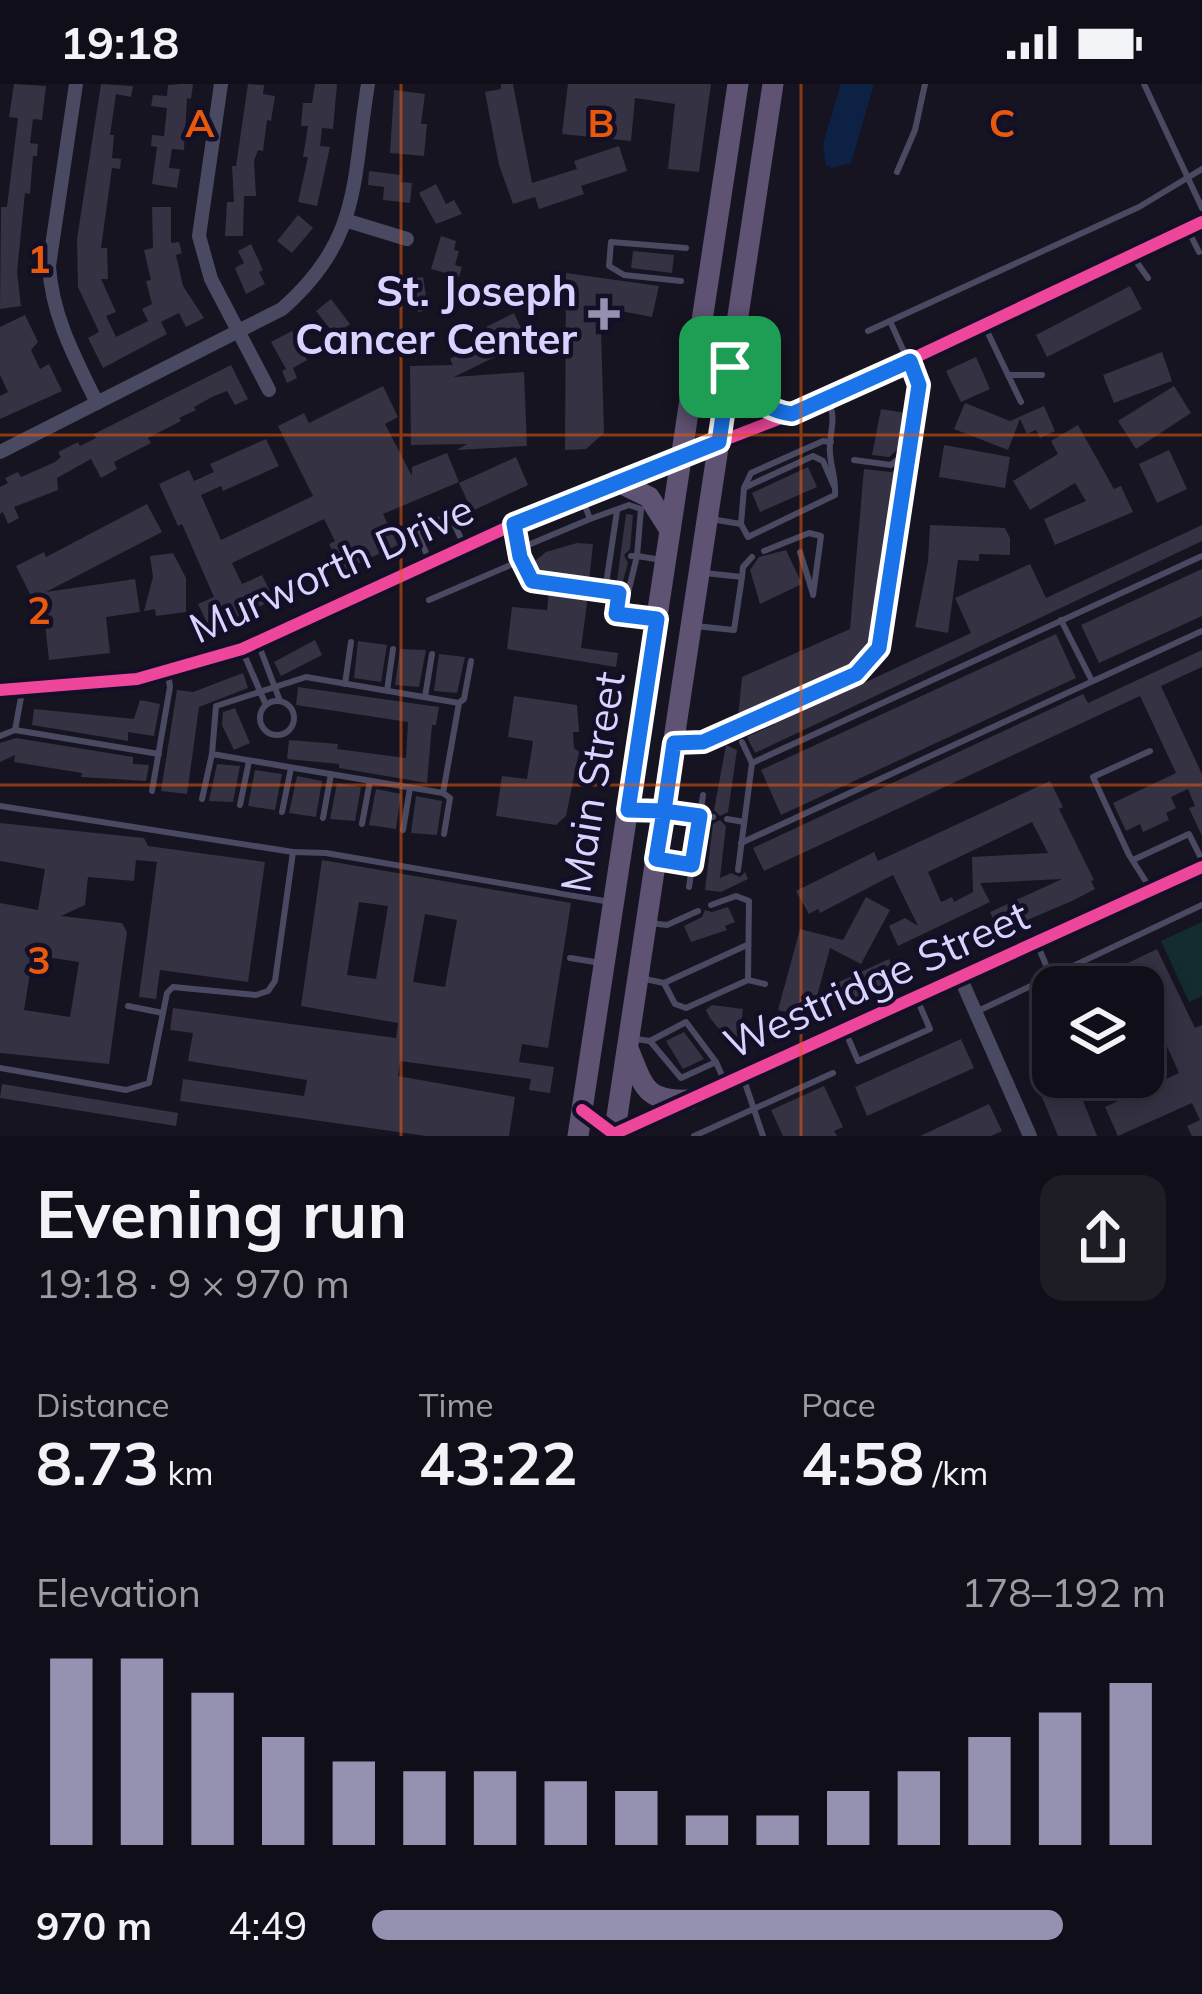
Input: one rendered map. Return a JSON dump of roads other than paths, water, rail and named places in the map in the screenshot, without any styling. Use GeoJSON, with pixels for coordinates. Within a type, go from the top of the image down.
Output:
{"type":"FeatureCollection","features":[{"type":"Feature","properties":{"kind":"main road","name":"Main Street"},"geometry":{"type":"LineString","coordinates":[[578,1136],[738,84]]}},
{"type":"Feature","properties":{"kind":"main road","name":"Main Street"},"geometry":{"type":"LineString","coordinates":[[614,1135],[635,1042],[638,978],[773,84]]}},
{"type":"Feature","properties":{"kind":"main road"},"geometry":{"type":"LineString","coordinates":[[730,367],[760,404],[792,414]]}},
{"type":"Feature","properties":{"kind":"main road"},"geometry":{"type":"LineString","coordinates":[[616,481],[650,497],[670,530]]}},
{"type":"Feature","properties":{"kind":"main road"},"geometry":{"type":"LineString","coordinates":[[628,810],[664,811]]}},
{"type":"Feature","properties":{"kind":"main road"},"geometry":{"type":"LineString","coordinates":[[635,1042],[643,1085],[652,1095],[662,1101],[689,1100]]}},
{"type":"Feature","properties":{"kind":"street"},"geometry":{"type":"LineString","coordinates":[[76,84],[49,266],[51,291],[66,339],[97,403]]}},
{"type":"Feature","properties":{"kind":"street"},"geometry":{"type":"LineString","coordinates":[[221,84],[199,236],[211,279],[269,390]]}},
{"type":"Feature","properties":{"kind":"street"},"geometry":{"type":"LineString","coordinates":[[0,452],[282,309],[311,284],[348,221],[368,84]]}},
{"type":"Feature","properties":{"kind":"street"},"geometry":{"type":"LineString","coordinates":[[348,221],[407,239]]}},
{"type":"Feature","properties":{"kind":"street","name":"Murworth Drive"},"geometry":{"type":"LineString","coordinates":[[0,690],[118,682],[168,673],[250,645],[581,495],[827,399],[1195,225]]}},
{"type":"Feature","properties":{"kind":"street","name":"Westridge Street"},"geometry":{"type":"LineString","coordinates":[[614,1135],[1202,863]]}},
{"type":"Feature","properties":{"kind":"street"},"geometry":{"type":"LineString","coordinates":[[960,977],[1030,1136]]}},
{"type":"Feature","properties":{"kind":"street"},"geometry":{"type":"LineString","coordinates":[[582,1110],[614,1135]]}},
{"type":"Feature","properties":{"kind":"lane"},"geometry":{"type":"LineString","coordinates":[[897,172],[915,130],[925,84]]}},
{"type":"Feature","properties":{"kind":"lane"},"geometry":{"type":"LineString","coordinates":[[1144,84],[1202,208]]}},
{"type":"Feature","properties":{"kind":"lane"},"geometry":{"type":"LineString","coordinates":[[868,331],[1139,207],[1202,170]]}},
{"type":"Feature","properties":{"kind":"lane"},"geometry":{"type":"LineString","coordinates":[[1195,225],[1199,252]]}},
{"type":"Feature","properties":{"kind":"lane"},"geometry":{"type":"LineString","coordinates":[[681,281],[624,275],[609,266],[609,247],[611,242],[686,248]]}},
{"type":"Feature","properties":{"kind":"lane"},"geometry":{"type":"LineString","coordinates":[[1133,257],[1148,278]]}},
{"type":"Feature","properties":{"kind":"lane"},"geometry":{"type":"LineString","coordinates":[[674,743],[703,742],[856,674],[879,648],[919,385],[890,321]]}},
{"type":"Feature","properties":{"kind":"lane"},"geometry":{"type":"LineString","coordinates":[[985,326],[1021,401]]}},
{"type":"Feature","properties":{"kind":"lane"},"geometry":{"type":"LineString","coordinates":[[1009,375],[1042,374]]}},
{"type":"Feature","properties":{"kind":"lane"},"geometry":{"type":"LineString","coordinates":[[827,399],[834,413],[835,495],[748,537],[741,524],[744,488],[751,473],[823,441],[831,442]]}},
{"type":"Feature","properties":{"kind":"lane"},"geometry":{"type":"LineString","coordinates":[[854,460],[891,465],[909,451]]}},
{"type":"Feature","properties":{"kind":"lane"},"geometry":{"type":"LineString","coordinates":[[744,488],[813,456],[823,461],[835,490]]}},
{"type":"Feature","properties":{"kind":"lane"},"geometry":{"type":"LineString","coordinates":[[581,495],[590,519]]}},
{"type":"Feature","properties":{"kind":"lane"},"geometry":{"type":"LineString","coordinates":[[514,524],[522,560],[532,581],[628,593],[641,509],[629,505],[521,548]]}},
{"type":"Feature","properties":{"kind":"lane"},"geometry":{"type":"LineString","coordinates":[[604,591],[620,524],[617,510]]}},
{"type":"Feature","properties":{"kind":"lane"},"geometry":{"type":"LineString","coordinates":[[430,562],[416,530],[450,514],[465,546]]}},
{"type":"Feature","properties":{"kind":"lane"},"geometry":{"type":"LineString","coordinates":[[707,519],[741,524]]}},
{"type":"Feature","properties":{"kind":"lane"},"geometry":{"type":"LineString","coordinates":[[764,551],[808,533],[821,536],[813,595],[800,552]]}},
{"type":"Feature","properties":{"kind":"lane"},"geometry":{"type":"LineString","coordinates":[[634,556],[666,560]]}},
{"type":"Feature","properties":{"kind":"lane"},"geometry":{"type":"LineString","coordinates":[[752,763],[1202,556]]}},
{"type":"Feature","properties":{"kind":"lane"},"geometry":{"type":"LineString","coordinates":[[691,626],[734,630],[743,567],[752,557]]}},
{"type":"Feature","properties":{"kind":"lane"},"geometry":{"type":"LineString","coordinates":[[429,600],[522,560]]}},
{"type":"Feature","properties":{"kind":"lane"},"geometry":{"type":"LineString","coordinates":[[608,568],[618,569]]}},
{"type":"Feature","properties":{"kind":"lane"},"geometry":{"type":"LineString","coordinates":[[699,572],[742,577]]}},
{"type":"Feature","properties":{"kind":"lane"},"geometry":{"type":"LineString","coordinates":[[619,593],[616,614],[657,619]]}},
{"type":"Feature","properties":{"kind":"lane"},"geometry":{"type":"LineString","coordinates":[[1061,620],[1092,681]]}},
{"type":"Feature","properties":{"kind":"lane"},"geometry":{"type":"LineString","coordinates":[[741,842],[1202,631]]}},
{"type":"Feature","properties":{"kind":"lane"},"geometry":{"type":"LineString","coordinates":[[345,684],[352,642]]}},
{"type":"Feature","properties":{"kind":"lane"},"geometry":{"type":"LineString","coordinates":[[250,645],[276,685],[280,701],[294,717],[281,735],[269,734],[261,725],[260,714],[266,705],[280,701]]}},
{"type":"Feature","properties":{"kind":"lane"},"geometry":{"type":"LineString","coordinates":[[250,645],[266,705]]}},
{"type":"Feature","properties":{"kind":"lane"},"geometry":{"type":"LineString","coordinates":[[387,691],[393,649]]}},
{"type":"Feature","properties":{"kind":"lane"},"geometry":{"type":"LineString","coordinates":[[425,697],[432,654]]}},
{"type":"Feature","properties":{"kind":"lane"},"geometry":{"type":"LineString","coordinates":[[443,793],[471,661]]}},
{"type":"Feature","properties":{"kind":"lane"},"geometry":{"type":"LineString","coordinates":[[152,791],[170,687],[168,673]]}},
{"type":"Feature","properties":{"kind":"lane"},"geometry":{"type":"LineString","coordinates":[[202,799],[216,706],[306,677],[459,703]]}},
{"type":"Feature","properties":{"kind":"lane"},"geometry":{"type":"LineString","coordinates":[[15,730],[23,688]]}},
{"type":"Feature","properties":{"kind":"lane"},"geometry":{"type":"LineString","coordinates":[[0,736],[15,730],[159,754]]}},
{"type":"Feature","properties":{"kind":"lane"},"geometry":{"type":"LineString","coordinates":[[737,870],[752,763],[742,742]]}},
{"type":"Feature","properties":{"kind":"lane"},"geometry":{"type":"LineString","coordinates":[[1150,751],[1094,777],[1129,855],[1151,890]]}},
{"type":"Feature","properties":{"kind":"lane"},"geometry":{"type":"LineString","coordinates":[[212,754],[443,793],[450,798],[444,834]]}},
{"type":"Feature","properties":{"kind":"lane"},"geometry":{"type":"LineString","coordinates":[[241,805],[249,760]]}},
{"type":"Feature","properties":{"kind":"lane"},"geometry":{"type":"LineString","coordinates":[[283,812],[291,768]]}},
{"type":"Feature","properties":{"kind":"lane"},"geometry":{"type":"LineString","coordinates":[[323,818],[331,774]]}},
{"type":"Feature","properties":{"kind":"lane"},"geometry":{"type":"LineString","coordinates":[[362,824],[370,781]]}},
{"type":"Feature","properties":{"kind":"lane"},"geometry":{"type":"LineString","coordinates":[[403,830],[410,788]]}},
{"type":"Feature","properties":{"kind":"lane"},"geometry":{"type":"LineString","coordinates":[[688,887],[703,794]]}},
{"type":"Feature","properties":{"kind":"lane"},"geometry":{"type":"LineString","coordinates":[[0,806],[293,852],[326,853],[614,902]]}},
{"type":"Feature","properties":{"kind":"lane"},"geometry":{"type":"LineString","coordinates":[[664,811],[713,818]]}},
{"type":"Feature","properties":{"kind":"lane"},"geometry":{"type":"LineString","coordinates":[[727,819],[744,822]]}},
{"type":"Feature","properties":{"kind":"lane"},"geometry":{"type":"LineString","coordinates":[[1135,859],[1189,834],[1202,863]]}},
{"type":"Feature","properties":{"kind":"lane"},"geometry":{"type":"LineString","coordinates":[[0,1068],[126,1090],[149,1083],[167,993],[180,985],[256,995],[268,991],[275,981],[293,852]]}},
{"type":"Feature","properties":{"kind":"lane"},"geometry":{"type":"LineString","coordinates":[[656,859],[692,865]]}},
{"type":"Feature","properties":{"kind":"lane"},"geometry":{"type":"LineString","coordinates":[[711,905],[736,896],[749,901],[748,980]]}},
{"type":"Feature","properties":{"kind":"lane"},"geometry":{"type":"LineString","coordinates":[[1072,966],[1202,905]]}},
{"type":"Feature","properties":{"kind":"lane"},"geometry":{"type":"LineString","coordinates":[[646,923],[668,925],[698,911]]}},
{"type":"Feature","properties":{"kind":"lane"},"geometry":{"type":"LineString","coordinates":[[1036,942],[1047,966]]}},
{"type":"Feature","properties":{"kind":"lane"},"geometry":{"type":"LineString","coordinates":[[638,978],[664,982],[747,945]]}},
{"type":"Feature","properties":{"kind":"lane"},"geometry":{"type":"LineString","coordinates":[[570,958],[604,964]]}},
{"type":"Feature","properties":{"kind":"lane"},"geometry":{"type":"LineString","coordinates":[[664,982],[675,1004],[686,1008],[748,980],[765,983]]}},
{"type":"Feature","properties":{"kind":"lane"},"geometry":{"type":"LineString","coordinates":[[976,1012],[1032,985]]}},
{"type":"Feature","properties":{"kind":"lane"},"geometry":{"type":"LineString","coordinates":[[845,1029],[858,1061],[930,1029],[916,997]]}},
{"type":"Feature","properties":{"kind":"lane"},"geometry":{"type":"LineString","coordinates":[[128,1006],[163,1013]]}},
{"type":"Feature","properties":{"kind":"lane"},"geometry":{"type":"LineString","coordinates":[[635,1042],[686,1022],[734,1080],[764,1136]]}},
{"type":"Feature","properties":{"kind":"lane"},"geometry":{"type":"LineString","coordinates":[[635,1042],[681,1078],[716,1062]]}},
{"type":"Feature","properties":{"kind":"lane"},"geometry":{"type":"LineString","coordinates":[[694,1136],[833,1073]]}},
{"type":"Feature","properties":{"kind":"water"},"geometry":{"type":"Polygon","coordinates":[[[841,84],[874,84],[851,163],[832,168],[826,165],[823,144],[841,84]]]}},
{"type":"Feature","properties":{"kind":"place","name":"St. Joseph Cancer Center"},"geometry":{"type":"Point","coordinates":[604,314]}}]}
